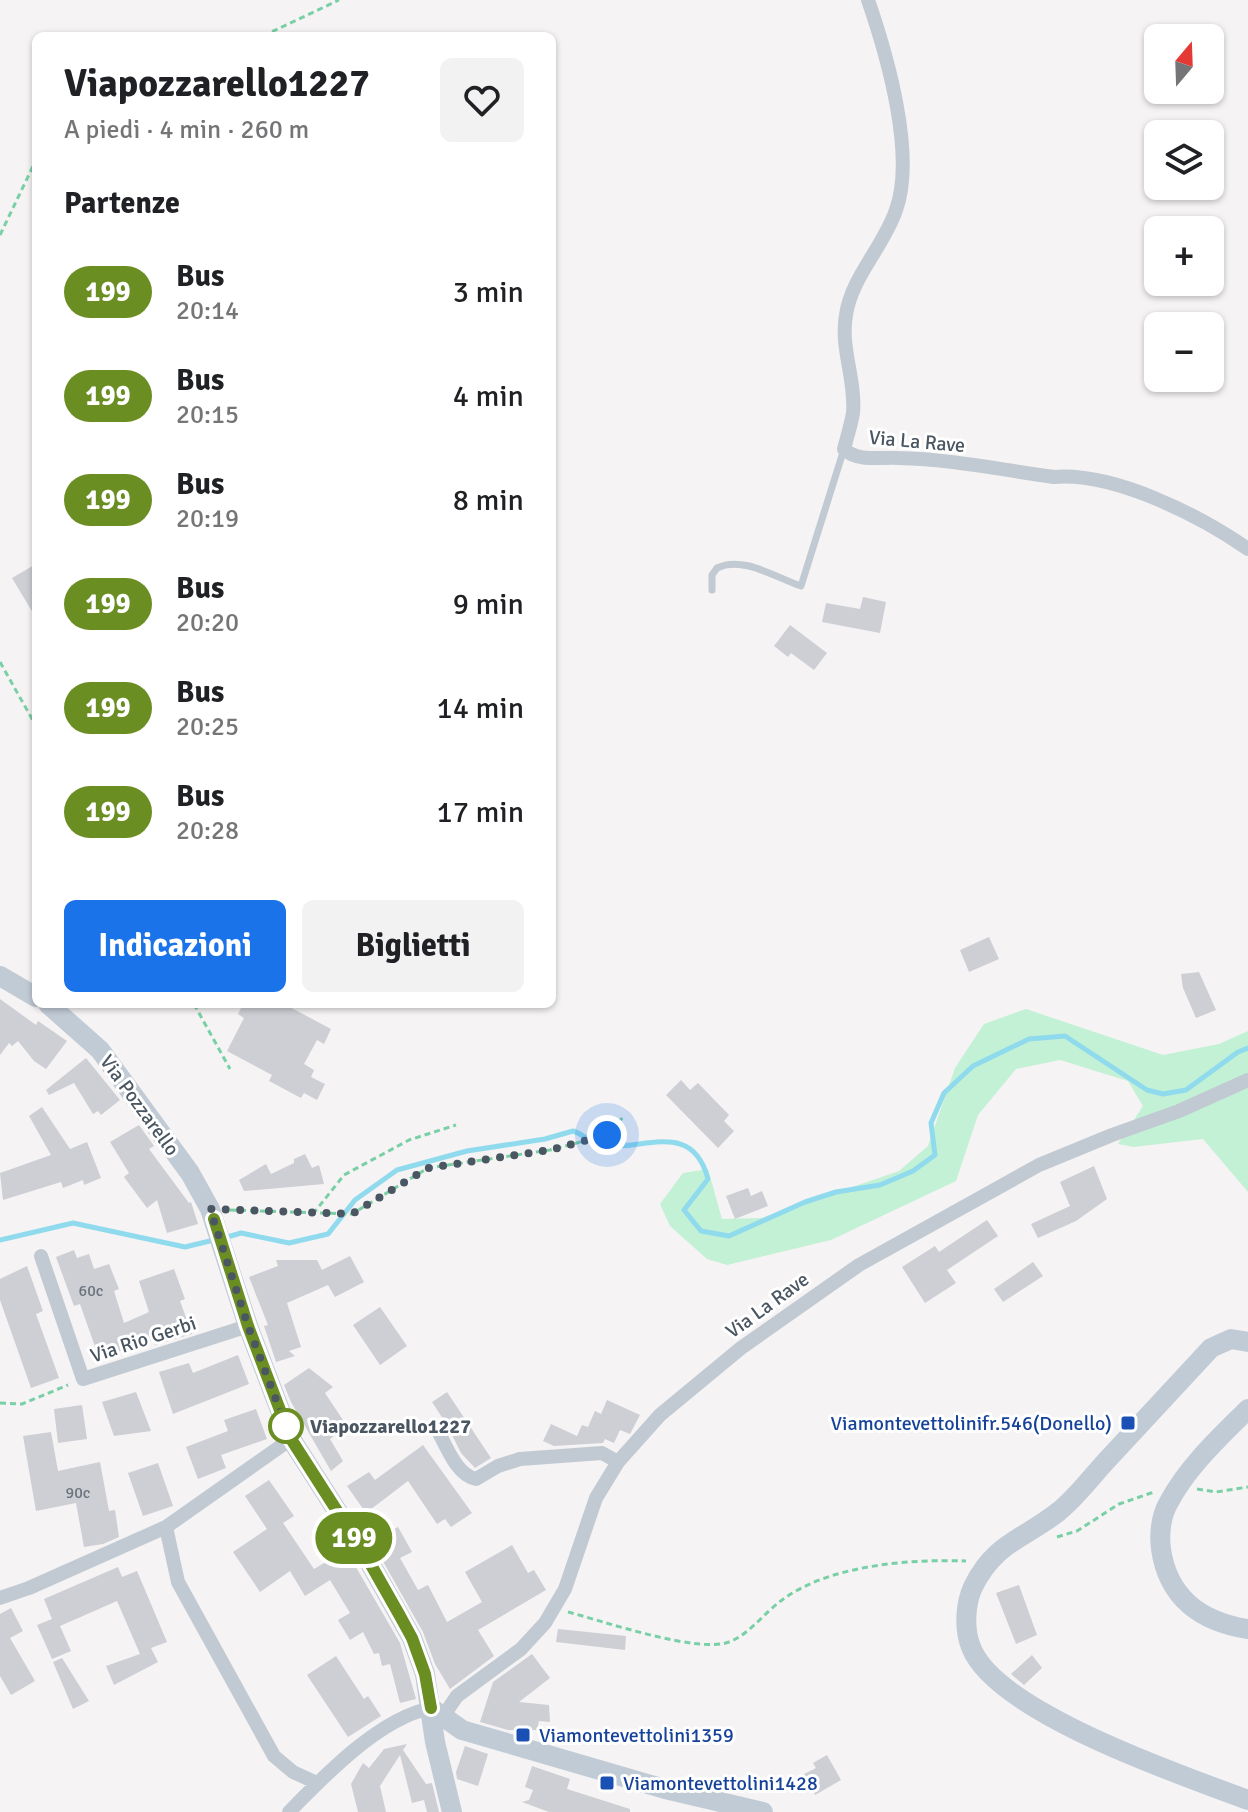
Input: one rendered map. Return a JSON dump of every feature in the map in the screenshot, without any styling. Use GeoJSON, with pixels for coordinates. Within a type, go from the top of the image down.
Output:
{"type":"FeatureCollection","features":[{"type":"Feature","properties":{"kind":"street","name":"Via La Rave"},"geometry":{"type":"LineString","coordinates":[[868,0],[884,52],[901,133],[904,164],[897,210],[854,290],[846,313],[844,341],[853,411],[844,449],[853,456],[861,457],[903,458],[1100,480],[1198,519],[1248,549]]}},
{"type":"Feature","properties":{"kind":"street"},"geometry":{"type":"LineString","coordinates":[[0,976],[32,995]]}},
{"type":"Feature","properties":{"kind":"street","name":"Via Pozzarello"},"geometry":{"type":"LineString","coordinates":[[53,1008],[100,1050],[190,1173],[212,1214],[248,1326],[291,1439],[366,1556],[406,1627],[425,1674],[438,1712],[435,1742],[452,1812]]}},
{"type":"Feature","properties":{"kind":"street","name":"Via La Rave"},"geometry":{"type":"LineString","coordinates":[[438,1712],[521,1649],[555,1609],[565,1589],[596,1498],[618,1462],[660,1415],[741,1348],[859,1265],[1039,1165],[1179,1111],[1248,1080]]}},
{"type":"Feature","properties":{"kind":"street","name":"Via Rio Gerbi"},"geometry":{"type":"LineString","coordinates":[[41,1256],[83,1379],[248,1326]]}},
{"type":"Feature","properties":{"kind":"street"},"geometry":{"type":"LineString","coordinates":[[1248,1342],[1231,1339],[1211,1348],[1058,1512],[1012,1540],[989,1562],[972,1589],[966,1617],[971,1648],[1019,1698],[1126,1753],[1248,1800]]}},
{"type":"Feature","properties":{"kind":"street"},"geometry":{"type":"LineString","coordinates":[[1248,1409],[1178,1487],[1166,1505],[1160,1537],[1164,1568],[1179,1597],[1202,1615],[1232,1627],[1248,1629]]}},
{"type":"Feature","properties":{"kind":"street"},"geometry":{"type":"LineString","coordinates":[[437,1429],[468,1478],[476,1479],[498,1466],[520,1459],[602,1453],[618,1462]]}},
{"type":"Feature","properties":{"kind":"street"},"geometry":{"type":"LineString","coordinates":[[0,1598],[166,1527],[291,1439]]}},
{"type":"Feature","properties":{"kind":"street"},"geometry":{"type":"LineString","coordinates":[[166,1527],[178,1582],[274,1756],[293,1772],[317,1783]]}},
{"type":"Feature","properties":{"kind":"street"},"geometry":{"type":"LineString","coordinates":[[289,1812],[317,1783],[388,1724],[415,1711],[438,1712],[462,1730],[665,1789],[763,1812]]}},
{"type":"Feature","properties":{"kind":"lane"},"geometry":{"type":"LineString","coordinates":[[712,590],[712,575],[717,568],[735,564],[801,586],[844,449]]}},
{"type":"Feature","properties":{"kind":"path"},"geometry":{"type":"LineString","coordinates":[[271,32],[339,0]]}},
{"type":"Feature","properties":{"kind":"path"},"geometry":{"type":"LineString","coordinates":[[0,235],[32,168]]}},
{"type":"Feature","properties":{"kind":"path"},"geometry":{"type":"LineString","coordinates":[[0,662],[32,719]]}},
{"type":"Feature","properties":{"kind":"path"},"geometry":{"type":"LineString","coordinates":[[196,1008],[230,1069]]}},
{"type":"Feature","properties":{"kind":"path"},"geometry":{"type":"LineString","coordinates":[[212,1214],[352,1214],[428,1168],[550,1150],[607,1135],[624,1116]]}},
{"type":"Feature","properties":{"kind":"path"},"geometry":{"type":"LineString","coordinates":[[313,1214],[344,1175],[409,1140],[456,1125]]}},
{"type":"Feature","properties":{"kind":"path"},"geometry":{"type":"LineString","coordinates":[[0,1403],[22,1404],[83,1379]]}},
{"type":"Feature","properties":{"kind":"path"},"geometry":{"type":"LineString","coordinates":[[1030,1529],[1060,1538],[1077,1531],[1119,1504],[1148,1493],[1178,1487],[1216,1492],[1248,1487]]}},
{"type":"Feature","properties":{"kind":"path"},"geometry":{"type":"LineString","coordinates":[[555,1609],[701,1645],[729,1642],[783,1599],[820,1580],[874,1567],[927,1560],[989,1562]]}},
{"type":"Feature","properties":{"kind":"green space"},"geometry":{"type":"Polygon","coordinates":[[[1026,1009],[1163,1055],[1219,1044],[1248,1031],[1248,1192],[1203,1139],[1133,1147],[1118,1144],[1143,1106],[1128,1081],[1060,1060],[1016,1069],[978,1115],[956,1181],[831,1240],[727,1265],[707,1259],[670,1226],[660,1204],[683,1173],[708,1169],[722,1219],[762,1218],[899,1171],[928,1146],[955,1068],[984,1024],[1026,1009]]]}},
{"type":"Feature","properties":{"kind":"building"},"geometry":{"type":"Polygon","coordinates":[[[32,566],[32,611],[12,578],[32,566]]]}},
{"type":"Feature","properties":{"kind":"building"},"geometry":{"type":"Polygon","coordinates":[[[863,597],[886,602],[880,633],[822,622],[826,603],[860,609],[863,597]]]}},
{"type":"Feature","properties":{"kind":"building"},"geometry":{"type":"Polygon","coordinates":[[[790,625],[827,653],[814,670],[791,653],[788,657],[774,646],[790,625]]]}},
{"type":"Feature","properties":{"kind":"building"},"geometry":{"type":"Polygon","coordinates":[[[989,937],[999,959],[969,972],[960,950],[989,937]]]}},
{"type":"Feature","properties":{"kind":"building"},"geometry":{"type":"Polygon","coordinates":[[[1199,972],[1216,1010],[1196,1018],[1183,988],[1181,974],[1199,972]]]}},
{"type":"Feature","properties":{"kind":"building"},"geometry":{"type":"Polygon","coordinates":[[[0,999],[36,1025],[38,1021],[67,1041],[46,1069],[34,1061],[18,1041],[12,1046],[9,1043],[0,1055],[0,999]]]}},
{"type":"Feature","properties":{"kind":"building"},"geometry":{"type":"Polygon","coordinates":[[[241,1008],[292,1008],[331,1029],[324,1044],[317,1040],[304,1064],[314,1070],[311,1077],[325,1084],[317,1100],[304,1093],[301,1098],[269,1081],[272,1075],[227,1051],[244,1018],[238,1014],[241,1008]]]}},
{"type":"Feature","properties":{"kind":"building"},"geometry":{"type":"Polygon","coordinates":[[[86,1058],[120,1100],[101,1115],[98,1111],[93,1114],[74,1083],[49,1095],[46,1090],[86,1058]]]}},
{"type":"Feature","properties":{"kind":"building"},"geometry":{"type":"Polygon","coordinates":[[[681,1080],[690,1090],[698,1083],[729,1115],[724,1121],[734,1131],[718,1148],[666,1095],[681,1080]]]}},
{"type":"Feature","properties":{"kind":"building"},"geometry":{"type":"Polygon","coordinates":[[[42,1107],[70,1149],[87,1142],[101,1178],[84,1185],[83,1180],[63,1188],[61,1182],[3,1200],[0,1173],[51,1155],[29,1116],[42,1107]]]}},
{"type":"Feature","properties":{"kind":"building"},"geometry":{"type":"Polygon","coordinates":[[[139,1125],[154,1146],[149,1149],[191,1202],[198,1224],[167,1233],[157,1200],[147,1208],[124,1177],[129,1173],[110,1142],[139,1125]]]}},
{"type":"Feature","properties":{"kind":"building"},"geometry":{"type":"Polygon","coordinates":[[[305,1154],[312,1168],[319,1165],[324,1184],[244,1191],[239,1180],[266,1164],[271,1174],[305,1154]]]}},
{"type":"Feature","properties":{"kind":"building"},"geometry":{"type":"Polygon","coordinates":[[[1094,1166],[1107,1199],[1076,1221],[1038,1238],[1031,1224],[1070,1206],[1060,1182],[1094,1166]]]}},
{"type":"Feature","properties":{"kind":"building"},"geometry":{"type":"Polygon","coordinates":[[[748,1188],[751,1196],[762,1191],[768,1206],[735,1219],[726,1196],[748,1188]]]}},
{"type":"Feature","properties":{"kind":"building"},"geometry":{"type":"Polygon","coordinates":[[[987,1220],[998,1236],[947,1270],[956,1283],[925,1303],[902,1267],[935,1246],[939,1252],[987,1220]]]}},
{"type":"Feature","properties":{"kind":"building"},"geometry":{"type":"Polygon","coordinates":[[[74,1250],[77,1258],[89,1254],[94,1269],[109,1264],[119,1289],[114,1291],[124,1323],[149,1312],[139,1281],[174,1269],[185,1299],[180,1301],[192,1334],[155,1345],[153,1340],[99,1358],[80,1304],[74,1306],[56,1257],[74,1250]]]}},
{"type":"Feature","properties":{"kind":"building"},"geometry":{"type":"Polygon","coordinates":[[[350,1256],[364,1282],[335,1297],[328,1285],[287,1303],[301,1347],[289,1351],[295,1356],[276,1362],[264,1326],[268,1325],[249,1277],[278,1266],[276,1260],[317,1260],[322,1270],[350,1256]]]}},
{"type":"Feature","properties":{"kind":"building"},"geometry":{"type":"Polygon","coordinates":[[[1033,1262],[1043,1276],[1003,1302],[994,1289],[1033,1262]]]}},
{"type":"Feature","properties":{"kind":"building"},"geometry":{"type":"Polygon","coordinates":[[[27,1266],[43,1311],[36,1314],[59,1378],[31,1388],[0,1300],[0,1279],[27,1266]]]}},
{"type":"Feature","properties":{"kind":"building"},"geometry":{"type":"Polygon","coordinates":[[[380,1307],[407,1346],[380,1365],[353,1325],[380,1307]]]}},
{"type":"Feature","properties":{"kind":"building"},"geometry":{"type":"Polygon","coordinates":[[[238,1355],[249,1384],[173,1414],[159,1372],[189,1363],[193,1373],[238,1355]]]}},
{"type":"Feature","properties":{"kind":"building"},"geometry":{"type":"Polygon","coordinates":[[[309,1368],[333,1387],[325,1393],[343,1420],[332,1431],[334,1436],[330,1439],[343,1461],[331,1471],[284,1385],[309,1368]]]}},
{"type":"Feature","properties":{"kind":"building"},"geometry":{"type":"Polygon","coordinates":[[[136,1392],[151,1431],[114,1436],[102,1402],[136,1392]]]}},
{"type":"Feature","properties":{"kind":"building"},"geometry":{"type":"Polygon","coordinates":[[[447,1392],[491,1458],[475,1468],[461,1453],[432,1402],[447,1392]]]}},
{"type":"Feature","properties":{"kind":"building"},"geometry":{"type":"Polygon","coordinates":[[[607,1400],[640,1415],[630,1434],[620,1430],[614,1443],[605,1439],[603,1443],[554,1446],[543,1441],[551,1424],[577,1436],[582,1425],[588,1427],[595,1411],[601,1414],[607,1400]]]}},
{"type":"Feature","properties":{"kind":"building"},"geometry":{"type":"Polygon","coordinates":[[[82,1405],[87,1439],[58,1443],[54,1409],[82,1405]]]}},
{"type":"Feature","properties":{"kind":"building"},"geometry":{"type":"Polygon","coordinates":[[[256,1409],[267,1439],[221,1455],[226,1468],[198,1479],[186,1447],[228,1431],[224,1420],[256,1409]]]}},
{"type":"Feature","properties":{"kind":"building"},"geometry":{"type":"Polygon","coordinates":[[[51,1432],[58,1471],[100,1462],[109,1511],[115,1510],[119,1537],[84,1547],[76,1503],[36,1511],[23,1436],[51,1432]]]}},
{"type":"Feature","properties":{"kind":"building"},"geometry":{"type":"Polygon","coordinates":[[[423,1445],[472,1513],[451,1527],[445,1519],[437,1524],[408,1481],[366,1513],[347,1486],[369,1472],[375,1480],[423,1445]]]}},
{"type":"Feature","properties":{"kind":"building"},"geometry":{"type":"Polygon","coordinates":[[[158,1463],[173,1506],[143,1516],[128,1473],[158,1463]]]}},
{"type":"Feature","properties":{"kind":"building"},"geometry":{"type":"Polygon","coordinates":[[[269,1480],[294,1516],[283,1523],[314,1569],[346,1550],[400,1643],[416,1699],[400,1703],[390,1664],[382,1666],[379,1653],[374,1654],[363,1632],[350,1640],[338,1620],[350,1613],[330,1580],[305,1596],[290,1571],[260,1592],[233,1552],[267,1529],[245,1496],[269,1480]]]}},
{"type":"Feature","properties":{"kind":"building"},"geometry":{"type":"Polygon","coordinates":[[[398,1527],[412,1552],[400,1558],[418,1590],[428,1585],[447,1622],[482,1602],[465,1572],[512,1545],[528,1573],[534,1570],[546,1590],[478,1630],[494,1656],[450,1689],[435,1664],[423,1632],[372,1542],[398,1527]]]}},
{"type":"Feature","properties":{"kind":"building"},"geometry":{"type":"Polygon","coordinates":[[[118,1567],[122,1577],[137,1571],[167,1642],[151,1648],[158,1662],[114,1685],[106,1666],[140,1654],[117,1601],[60,1626],[71,1651],[52,1659],[37,1625],[52,1619],[44,1599],[118,1567]]]}},
{"type":"Feature","properties":{"kind":"building"},"geometry":{"type":"Polygon","coordinates":[[[1019,1585],[1037,1635],[1016,1644],[996,1593],[1019,1585]]]}},
{"type":"Feature","properties":{"kind":"building"},"geometry":{"type":"Polygon","coordinates":[[[11,1608],[23,1631],[10,1638],[35,1681],[11,1695],[0,1676],[0,1614],[11,1608]]]}},
{"type":"Feature","properties":{"kind":"building"},"geometry":{"type":"Polygon","coordinates":[[[558,1629],[626,1636],[625,1650],[556,1642],[558,1629]]]}},
{"type":"Feature","properties":{"kind":"building"},"geometry":{"type":"Polygon","coordinates":[[[532,1654],[550,1678],[519,1702],[549,1705],[550,1722],[539,1721],[537,1730],[508,1730],[480,1722],[493,1682],[532,1654]]]}},
{"type":"Feature","properties":{"kind":"building"},"geometry":{"type":"Polygon","coordinates":[[[1032,1655],[1042,1668],[1024,1685],[1011,1674],[1032,1655]]]}},
{"type":"Feature","properties":{"kind":"building"},"geometry":{"type":"Polygon","coordinates":[[[336,1656],[364,1699],[368,1696],[381,1716],[348,1737],[307,1675],[336,1656]]]}},
{"type":"Feature","properties":{"kind":"building"},"geometry":{"type":"Polygon","coordinates":[[[62,1658],[89,1701],[73,1709],[53,1662],[62,1658]]]}},
{"type":"Feature","properties":{"kind":"building"},"geometry":{"type":"Polygon","coordinates":[[[407,1744],[403,1750],[426,1784],[432,1783],[439,1812],[427,1812],[424,1800],[412,1803],[400,1755],[380,1786],[386,1812],[358,1812],[351,1784],[363,1763],[369,1768],[384,1749],[407,1744]]]}},
{"type":"Feature","properties":{"kind":"building"},"geometry":{"type":"Polygon","coordinates":[[[465,1746],[488,1754],[478,1786],[457,1779],[456,1772],[465,1746]]]}},
{"type":"Feature","properties":{"kind":"building"},"geometry":{"type":"Polygon","coordinates":[[[827,1755],[841,1780],[815,1795],[804,1774],[816,1768],[813,1763],[827,1755]]]}},
{"type":"Feature","properties":{"kind":"building"},"geometry":{"type":"Polygon","coordinates":[[[532,1766],[570,1779],[567,1789],[630,1809],[630,1812],[549,1812],[522,1802],[529,1800],[533,1790],[525,1787],[532,1766]]]}},
{"type":"Feature","properties":{"kind":"waterway"},"geometry":{"type":"LineString","coordinates":[[224,1238],[241,1233],[289,1243],[328,1234],[355,1200],[397,1170],[467,1151],[545,1139],[573,1131],[601,1145],[663,1142],[677,1143],[690,1149],[700,1160],[708,1179],[684,1210],[701,1231],[729,1236],[805,1202],[836,1192],[880,1185],[913,1171],[935,1155],[931,1123],[944,1093],[973,1066],[1029,1039],[1065,1036],[1147,1090],[1163,1094],[1186,1090],[1248,1048]]}},
{"type":"Feature","properties":{"kind":"waterway"},"geometry":{"type":"LineString","coordinates":[[0,1240],[73,1223],[185,1247],[214,1240]]}},
{"type":"Feature","properties":{"kind":"bus line","name":"199"},"geometry":{"type":"LineString","coordinates":[[214,1219],[248,1326],[291,1439],[366,1556],[412,1638],[425,1674],[431,1708]]}},
{"type":"Feature","properties":{"kind":"place","name":"Viamontevettolinifr.546(Donello)"},"geometry":{"type":"Point","coordinates":[1128,1423]}},
{"type":"Feature","properties":{"kind":"place","name":"Viapozzarello1227"},"geometry":{"type":"Point","coordinates":[286,1426]}},
{"type":"Feature","properties":{"kind":"place","name":"Viamontevettolini1359"},"geometry":{"type":"Point","coordinates":[523,1735]}},
{"type":"Feature","properties":{"kind":"place","name":"Viamontevettolini1428"},"geometry":{"type":"Point","coordinates":[607,1783]}},
{"type":"Feature","properties":{"kind":"route"},"geometry":{"type":"LineString","coordinates":[[286,1426],[291,1439],[248,1326],[210,1209],[352,1214],[428,1168],[550,1150],[607,1135]]}}]}
